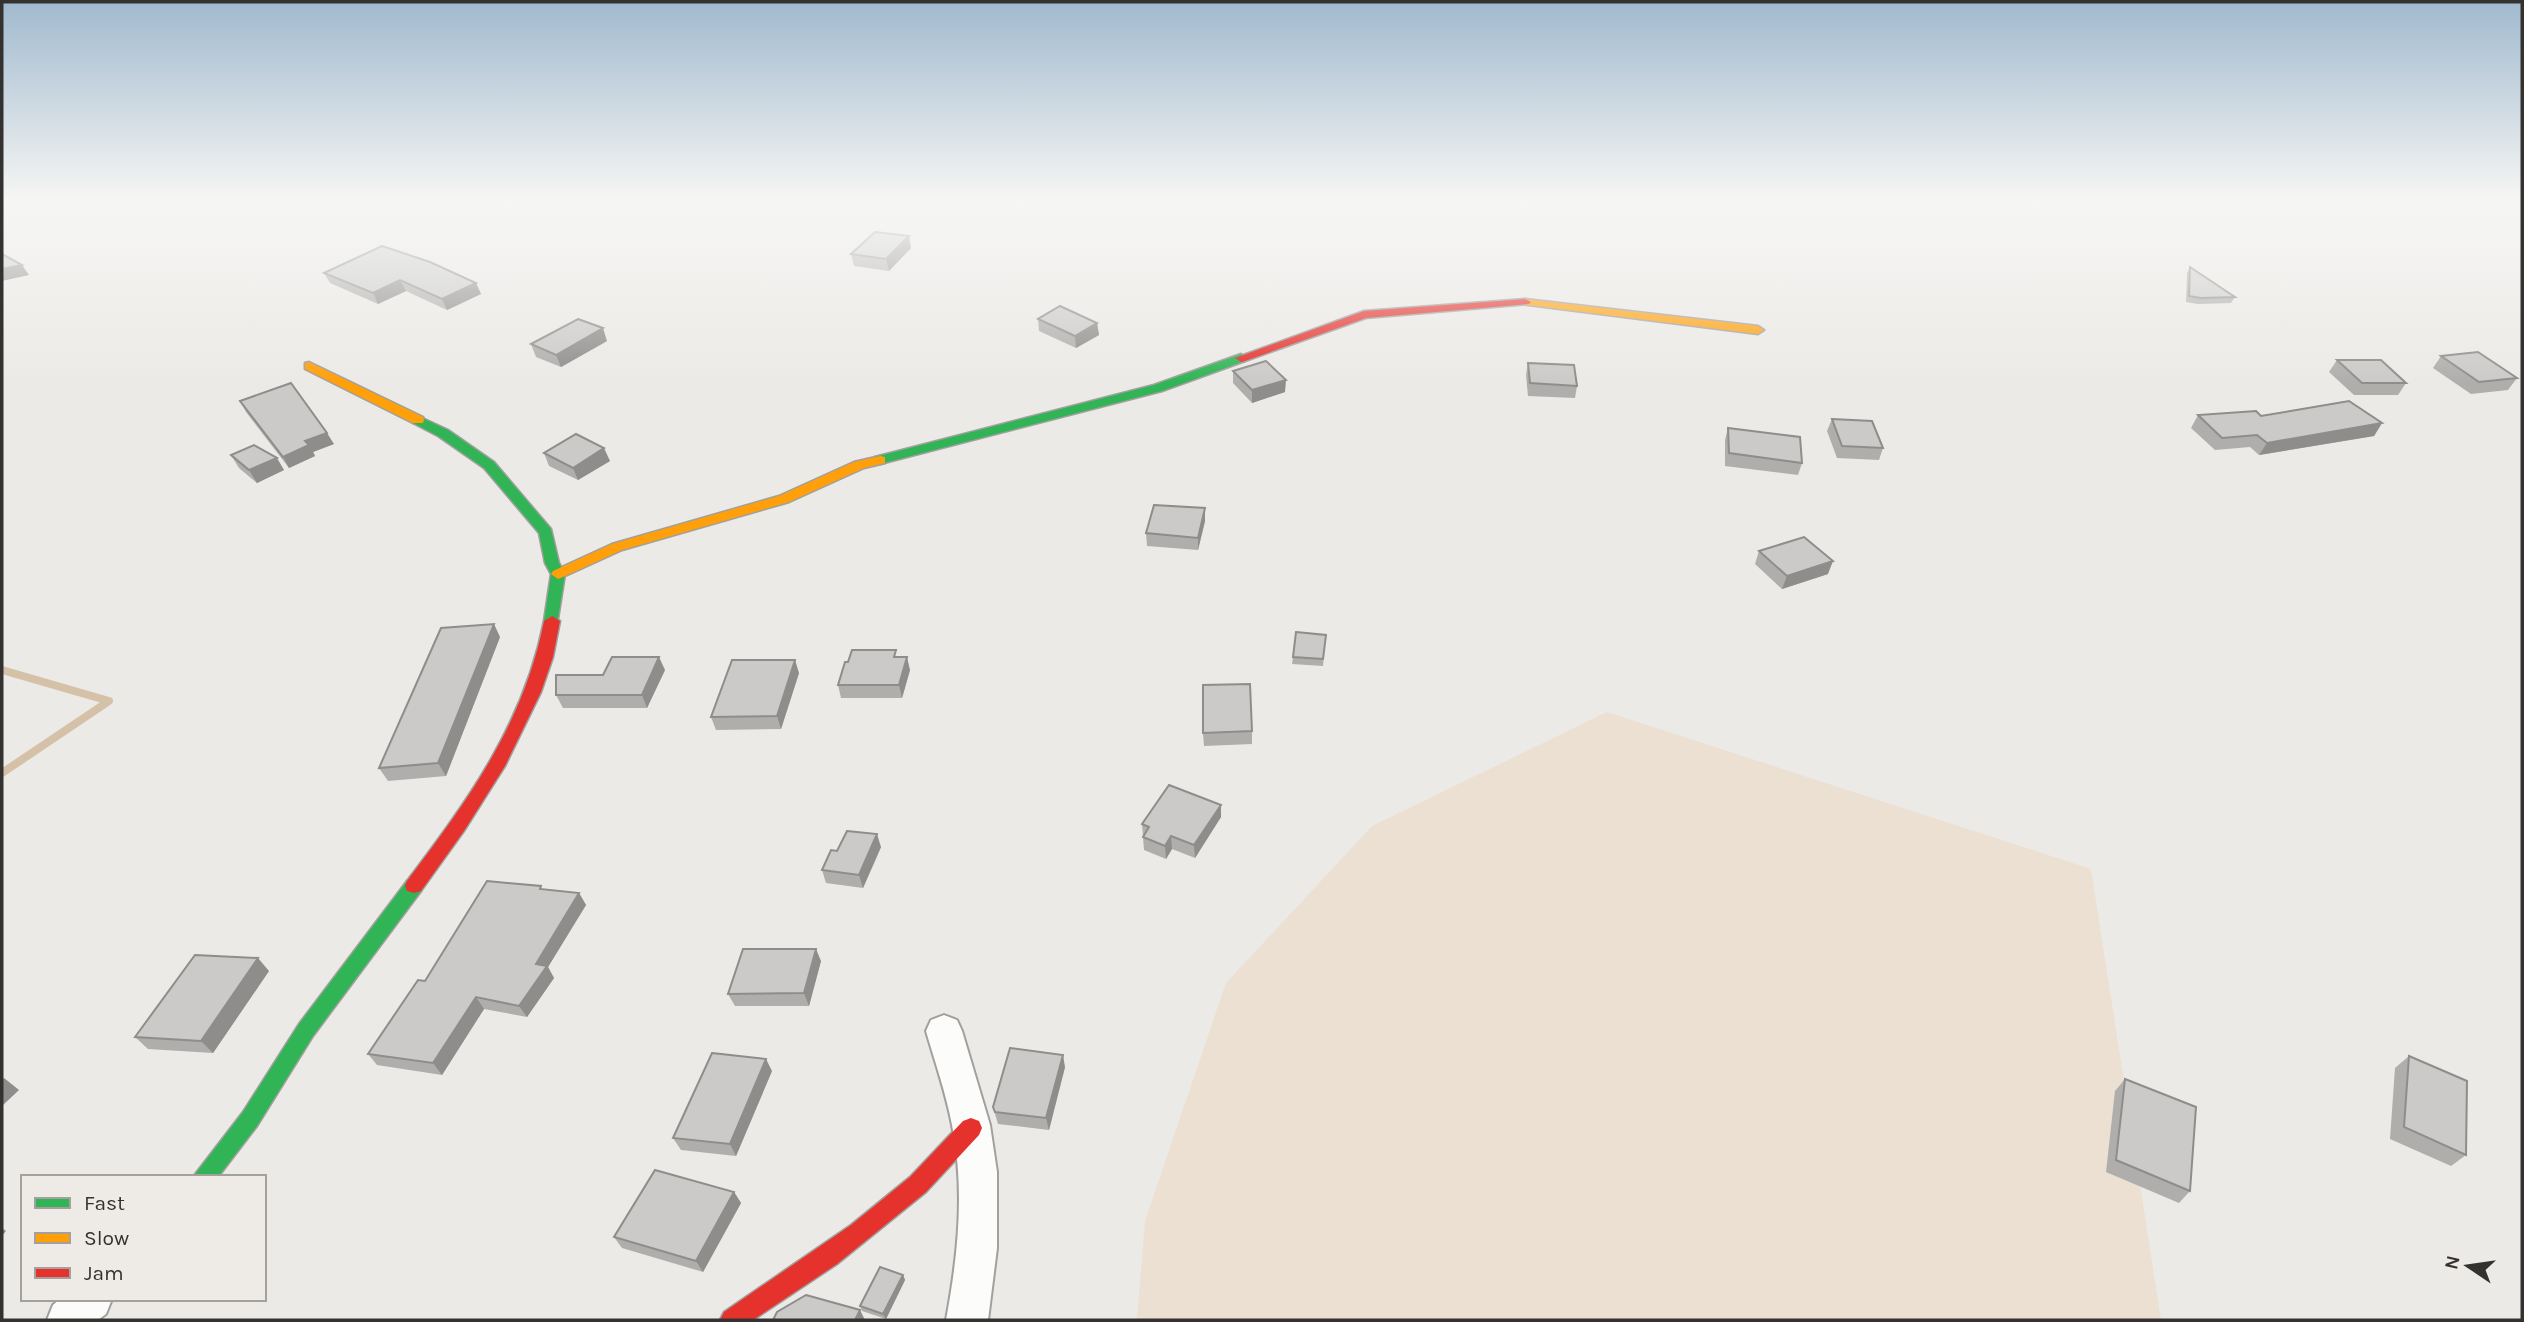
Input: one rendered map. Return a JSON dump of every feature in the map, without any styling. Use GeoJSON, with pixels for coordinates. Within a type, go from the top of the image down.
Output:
{"type":"FeatureCollection","features":[{"type":"Feature","properties":{"kind":"street"},"geometry":{"type":"LineString","coordinates":[[558,574],[617,547],[784,499],[859,465],[1158,388],[1364,314],[1515,301],[1758,330]]}},
{"type":"Feature","properties":{"kind":"street"},"geometry":{"type":"LineString","coordinates":[[206,1175],[250,1119],[306,1030],[456,831],[491,774],[540,681],[550,639],[558,574],[552,563],[546,532],[489,465],[443,433],[309,366]]}},
{"type":"Feature","properties":{"kind":"street"},"geometry":{"type":"LineString","coordinates":[[944,1031],[971,1128],[977,1193],[976,1260],[967,1320]]}},
{"type":"Feature","properties":{"kind":"street"},"geometry":{"type":"LineString","coordinates":[[732,1320],[868,1233],[944,1164],[971,1128]]}},
{"type":"Feature","properties":{"kind":"street"},"geometry":{"type":"LineString","coordinates":[[68,1320],[89,1301]]}},
{"type":"Feature","properties":{"kind":"shaded area"},"geometry":{"type":"Polygon","coordinates":[[[1607,712],[2091,869],[2161,1320],[1137,1320],[1145,1221],[1226,983],[1372,826],[1607,712]]]}},
{"type":"Feature","properties":{"kind":"building"},"geometry":{"type":"Polygon","coordinates":[[[2,260],[12,260],[22,265],[2,269],[2,260]]]}},
{"type":"Feature","properties":{"kind":"building"},"geometry":{"type":"Polygon","coordinates":[[[353,260],[423,260],[476,283],[442,299],[400,280],[373,293],[324,273],[353,260]]]}},
{"type":"Feature","properties":{"kind":"building"},"geometry":{"type":"Polygon","coordinates":[[[2190,267],[2235,297],[2189,296],[2190,267]]]}},
{"type":"Feature","properties":{"kind":"building"},"geometry":{"type":"Polygon","coordinates":[[[1060,306],[1097,323],[1075,336],[1038,319],[1060,306]]]}},
{"type":"Feature","properties":{"kind":"building"},"geometry":{"type":"Polygon","coordinates":[[[578,319],[603,328],[556,355],[531,344],[578,319]]]}},
{"type":"Feature","properties":{"kind":"building"},"geometry":{"type":"Polygon","coordinates":[[[2478,352],[2517,378],[2479,382],[2441,356],[2478,352]]]}},
{"type":"Feature","properties":{"kind":"building"},"geometry":{"type":"Polygon","coordinates":[[[2337,360],[2381,360],[2406,383],[2362,383],[2337,360]]]}},
{"type":"Feature","properties":{"kind":"building"},"geometry":{"type":"Polygon","coordinates":[[[1266,361],[1286,380],[1252,390],[1233,371],[1266,361]]]}},
{"type":"Feature","properties":{"kind":"building"},"geometry":{"type":"Polygon","coordinates":[[[1528,363],[1574,365],[1577,386],[1530,383],[1528,363]]]}},
{"type":"Feature","properties":{"kind":"building"},"geometry":{"type":"Polygon","coordinates":[[[291,383],[327,433],[305,441],[309,445],[283,457],[240,401],[291,383]]]}},
{"type":"Feature","properties":{"kind":"building"},"geometry":{"type":"Polygon","coordinates":[[[2349,401],[2382,423],[2267,443],[2257,435],[2222,438],[2198,415],[2256,411],[2261,416],[2349,401]]]}},
{"type":"Feature","properties":{"kind":"building"},"geometry":{"type":"Polygon","coordinates":[[[1832,419],[1872,421],[1883,448],[1842,446],[1832,419]]]}},
{"type":"Feature","properties":{"kind":"building"},"geometry":{"type":"Polygon","coordinates":[[[1728,428],[1800,437],[1802,463],[1729,453],[1728,428]]]}},
{"type":"Feature","properties":{"kind":"building"},"geometry":{"type":"Polygon","coordinates":[[[576,434],[604,448],[573,468],[544,453],[576,434]]]}},
{"type":"Feature","properties":{"kind":"building"},"geometry":{"type":"Polygon","coordinates":[[[254,445],[277,458],[249,470],[231,455],[254,445]]]}},
{"type":"Feature","properties":{"kind":"building"},"geometry":{"type":"Polygon","coordinates":[[[1154,505],[1205,508],[1198,538],[1146,533],[1154,505]]]}},
{"type":"Feature","properties":{"kind":"building"},"geometry":{"type":"Polygon","coordinates":[[[1804,537],[1833,561],[1787,576],[1759,551],[1804,537]]]}},
{"type":"Feature","properties":{"kind":"building"},"geometry":{"type":"Polygon","coordinates":[[[494,624],[438,763],[379,768],[441,628],[494,624]]]}},
{"type":"Feature","properties":{"kind":"building"},"geometry":{"type":"Polygon","coordinates":[[[1296,632],[1326,635],[1323,659],[1293,657],[1296,632]]]}},
{"type":"Feature","properties":{"kind":"building"},"geometry":{"type":"Polygon","coordinates":[[[852,650],[896,650],[894,657],[907,657],[899,685],[838,685],[852,650]]]}},
{"type":"Feature","properties":{"kind":"building"},"geometry":{"type":"Polygon","coordinates":[[[612,657],[659,657],[642,695],[556,695],[556,675],[603,675],[612,657]]]}},
{"type":"Feature","properties":{"kind":"building"},"geometry":{"type":"Polygon","coordinates":[[[732,660],[795,660],[777,716],[711,717],[732,660]]]}},
{"type":"Feature","properties":{"kind":"building"},"geometry":{"type":"Polygon","coordinates":[[[1250,684],[1252,731],[1203,733],[1203,685],[1250,684]]]}},
{"type":"Feature","properties":{"kind":"building"},"geometry":{"type":"Polygon","coordinates":[[[1169,785],[1221,805],[1194,845],[1171,836],[1165,846],[1143,837],[1149,827],[1142,824],[1169,785]]]}},
{"type":"Feature","properties":{"kind":"building"},"geometry":{"type":"Polygon","coordinates":[[[847,831],[877,834],[859,875],[822,870],[831,850],[837,851],[847,831]]]}},
{"type":"Feature","properties":{"kind":"building"},"geometry":{"type":"Polygon","coordinates":[[[487,881],[579,893],[536,964],[547,966],[519,1006],[476,997],[433,1063],[368,1054],[418,980],[425,981],[487,881]]]}},
{"type":"Feature","properties":{"kind":"building"},"geometry":{"type":"Polygon","coordinates":[[[743,949],[816,949],[804,993],[728,994],[743,949]]]}},
{"type":"Feature","properties":{"kind":"building"},"geometry":{"type":"Polygon","coordinates":[[[195,955],[258,958],[201,1041],[135,1037],[195,955]]]}},
{"type":"Feature","properties":{"kind":"building"},"geometry":{"type":"Polygon","coordinates":[[[1010,1048],[1063,1055],[1046,1118],[995,1112],[993,1107],[1010,1048]]]}},
{"type":"Feature","properties":{"kind":"building"},"geometry":{"type":"Polygon","coordinates":[[[712,1053],[766,1059],[730,1144],[673,1138],[712,1053]]]}},
{"type":"Feature","properties":{"kind":"building"},"geometry":{"type":"Polygon","coordinates":[[[2409,1056],[2467,1081],[2466,1155],[2404,1127],[2409,1056]]]}},
{"type":"Feature","properties":{"kind":"building"},"geometry":{"type":"Polygon","coordinates":[[[2125,1079],[2196,1107],[2190,1191],[2116,1160],[2125,1079]]]}},
{"type":"Feature","properties":{"kind":"building"},"geometry":{"type":"Polygon","coordinates":[[[655,1170],[734,1192],[696,1261],[614,1237],[655,1170]]]}},
{"type":"Feature","properties":{"kind":"building"},"geometry":{"type":"Polygon","coordinates":[[[880,1267],[903,1275],[883,1314],[860,1306],[880,1267]]]}},
{"type":"Feature","properties":{"kind":"building"},"geometry":{"type":"Polygon","coordinates":[[[806,1295],[860,1310],[855,1320],[773,1320],[777,1312],[806,1295]]]}},
{"type":"Feature","properties":{"kind":"waterway"},"geometry":{"type":"LineString","coordinates":[[2,670],[109,701],[2,773]]}},
{"type":"Feature","properties":{"kind":"traffic: fast"},"geometry":{"type":"LineString","coordinates":[[880,460],[1158,388],[1241,358]]}},
{"type":"Feature","properties":{"kind":"traffic: fast"},"geometry":{"type":"LineString","coordinates":[[418,420],[443,433],[489,465],[546,532],[552,563],[558,574],[552,621]]}},
{"type":"Feature","properties":{"kind":"traffic: fast"},"geometry":{"type":"LineString","coordinates":[[206,1175],[250,1119],[306,1030],[414,886]]}},
{"type":"Feature","properties":{"kind":"traffic: slow"},"geometry":{"type":"LineString","coordinates":[[1525,302],[1758,330]]}},
{"type":"Feature","properties":{"kind":"traffic: slow"},"geometry":{"type":"LineString","coordinates":[[309,366],[418,420]]}},
{"type":"Feature","properties":{"kind":"traffic: slow"},"geometry":{"type":"LineString","coordinates":[[558,574],[617,547],[784,499],[859,465],[880,460]]}},
{"type":"Feature","properties":{"kind":"traffic: jam"},"geometry":{"type":"LineString","coordinates":[[1241,358],[1364,315],[1525,302]]}},
{"type":"Feature","properties":{"kind":"traffic: jam"},"geometry":{"type":"LineString","coordinates":[[414,886],[479,795],[518,727],[545,657],[552,621]]}},
{"type":"Feature","properties":{"kind":"traffic: jam"},"geometry":{"type":"LineString","coordinates":[[732,1320],[829,1256],[889,1210],[918,1184],[971,1128]]}}]}
